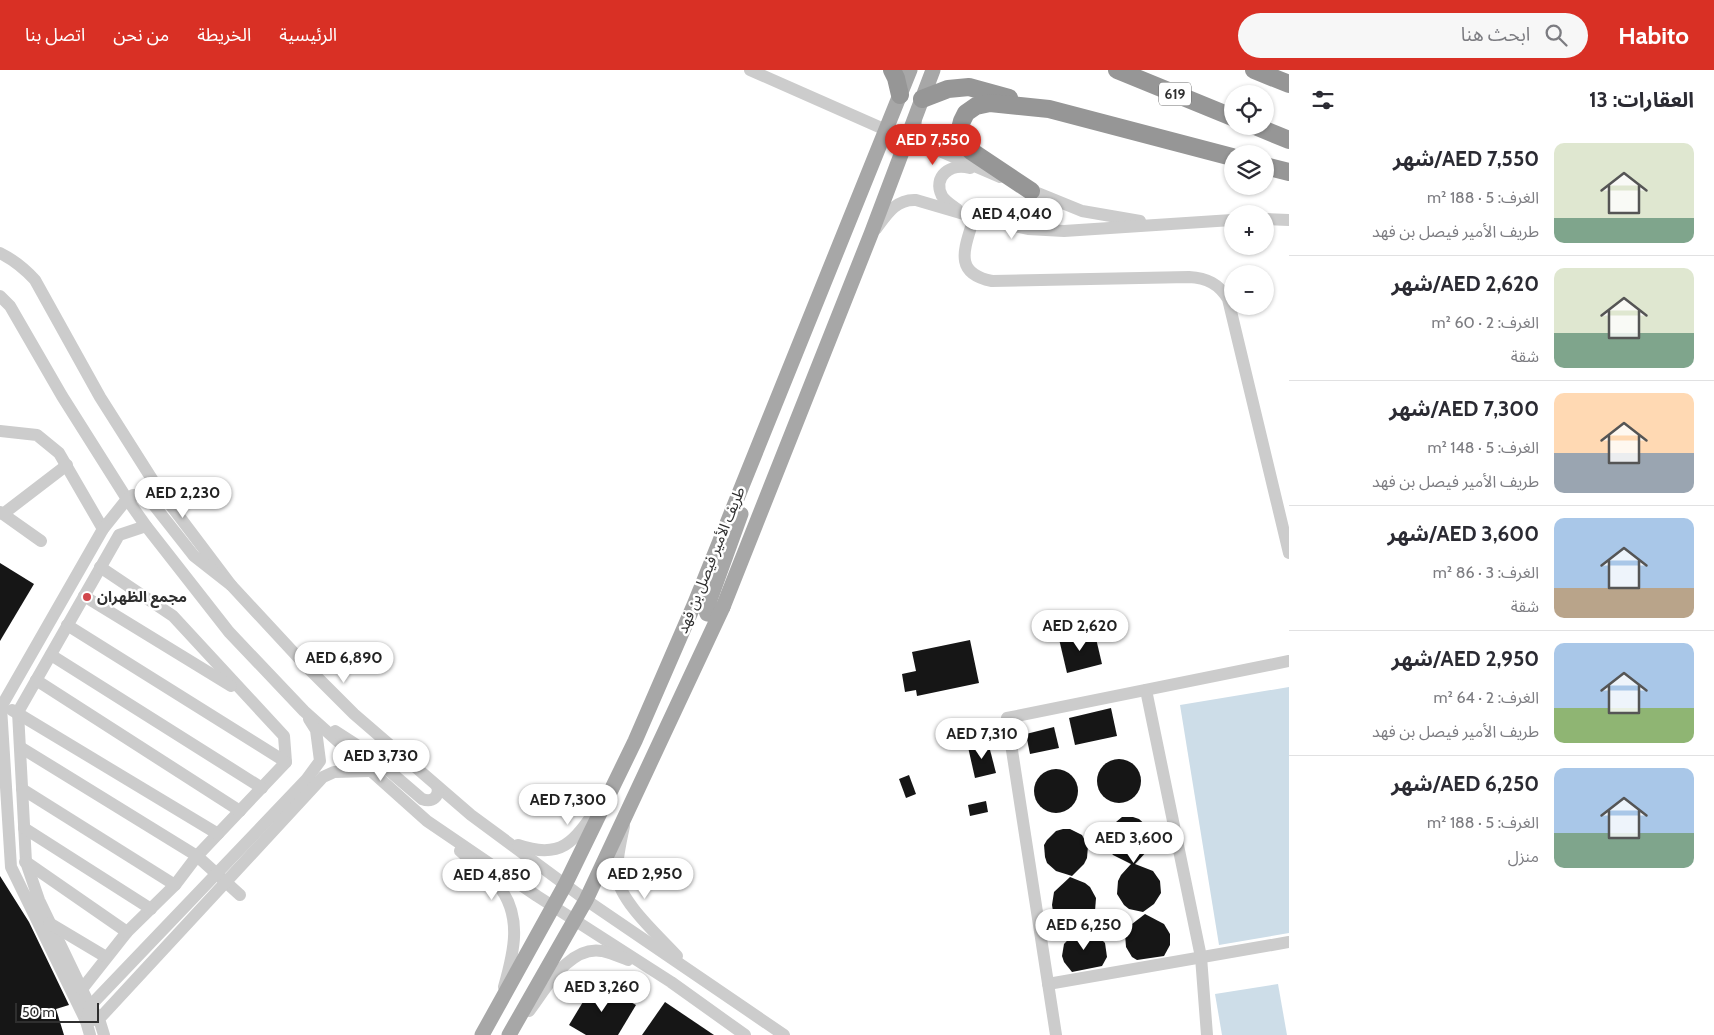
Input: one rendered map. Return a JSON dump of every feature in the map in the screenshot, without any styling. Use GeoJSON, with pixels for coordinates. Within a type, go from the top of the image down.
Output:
{"type":"FeatureCollection","features":[{"type":"Feature","properties":{"kind":"highway"},"geometry":{"type":"LineString","coordinates":[[892,70],[900,95]]}},
{"type":"Feature","properties":{"kind":"highway","name":"619"},"geometry":{"type":"LineString","coordinates":[[1117,70],[1224,114]]}},
{"type":"Feature","properties":{"kind":"highway"},"geometry":{"type":"LineString","coordinates":[[1254,70],[1289,84]]}},
{"type":"Feature","properties":{"kind":"highway"},"geometry":{"type":"LineString","coordinates":[[922,99],[948,89],[969,87],[1224,155]]}},
{"type":"Feature","properties":{"kind":"highway"},"geometry":{"type":"LineString","coordinates":[[1031,191],[971,151],[964,144],[960,129],[966,113],[976,106],[990,103],[1049,109]]}},
{"type":"Feature","properties":{"kind":"highway"},"geometry":{"type":"LineString","coordinates":[[1274,134],[1289,140]]}},
{"type":"Feature","properties":{"kind":"highway"},"geometry":{"type":"LineString","coordinates":[[1274,168],[1289,172]]}},
{"type":"Feature","properties":{"kind":"main road","name":"طريف الأمير فيصل بن فهد"},"geometry":{"type":"LineString","coordinates":[[482,1035],[565,885],[636,740],[694,605],[910,70]]}},
{"type":"Feature","properties":{"kind":"main road","name":"طريف الأمير فيصل بن فهد"},"geometry":{"type":"LineString","coordinates":[[510,1035],[586,900],[723,607],[934,70]]}},
{"type":"Feature","properties":{"kind":"main road"},"geometry":{"type":"LineString","coordinates":[[723,607],[712,615],[707,614],[706,611],[743,508],[764,428]]}},
{"type":"Feature","properties":{"kind":"street"},"geometry":{"type":"LineString","coordinates":[[750,70],[886,130]]}},
{"type":"Feature","properties":{"kind":"street"},"geometry":{"type":"LineString","coordinates":[[916,117],[916,132],[919,138],[928,146],[1082,211],[1158,224]]}},
{"type":"Feature","properties":{"kind":"street"},"geometry":{"type":"LineString","coordinates":[[960,211],[946,201],[940,189],[940,182],[948,169],[954,166],[963,166],[992,174]]}},
{"type":"Feature","properties":{"kind":"street"},"geometry":{"type":"LineString","coordinates":[[871,234],[894,206],[902,201],[916,200],[960,211],[974,217],[1028,229],[1064,231],[1224,220]]}},
{"type":"Feature","properties":{"kind":"street"},"geometry":{"type":"LineString","coordinates":[[974,217],[963,258],[968,270],[974,276],[983,279],[992,281],[1189,277],[1208,280],[1222,290],[1228,299],[1289,553]]}},
{"type":"Feature","properties":{"kind":"street"},"geometry":{"type":"LineString","coordinates":[[1274,219],[1289,220]]}},
{"type":"Feature","properties":{"kind":"street"},"geometry":{"type":"LineString","coordinates":[[0,253],[19,264],[34,280],[100,397],[157,487],[231,585],[308,668],[354,714],[436,786],[505,841],[586,900],[784,1035]]}},
{"type":"Feature","properties":{"kind":"street"},"geometry":{"type":"LineString","coordinates":[[0,296],[10,306],[62,396],[127,499],[229,632],[304,711],[498,886],[510,905],[515,924],[513,958],[500,1004]]}},
{"type":"Feature","properties":{"kind":"street"},"geometry":{"type":"LineString","coordinates":[[0,431],[37,435],[60,453],[103,528]]}},
{"type":"Feature","properties":{"kind":"street"},"geometry":{"type":"LineString","coordinates":[[41,541],[1,513],[67,465]]}},
{"type":"Feature","properties":{"kind":"street"},"geometry":{"type":"LineString","coordinates":[[90,1035],[86,1022],[11,867],[1,706],[103,528],[127,499],[133,495],[141,496],[153,504],[194,556],[231,585]]}},
{"type":"Feature","properties":{"kind":"street"},"geometry":{"type":"LineString","coordinates":[[104,1035],[99,1019],[90,1006],[39,900],[26,862],[18,712],[119,535],[146,526]]}},
{"type":"Feature","properties":{"kind":"street"},"geometry":{"type":"LineString","coordinates":[[82,989],[128,932],[175,885],[196,856],[286,762],[284,736],[173,616],[100,567]]}},
{"type":"Feature","properties":{"kind":"street"},"geometry":{"type":"LineString","coordinates":[[84,596],[244,693]]}},
{"type":"Feature","properties":{"kind":"street"},"geometry":{"type":"LineString","coordinates":[[68,625],[286,762]]}},
{"type":"Feature","properties":{"kind":"street"},"geometry":{"type":"LineString","coordinates":[[51,655],[262,788]]}},
{"type":"Feature","properties":{"kind":"street"},"geometry":{"type":"LineString","coordinates":[[1056,1035],[1007,718],[1289,661]]}},
{"type":"Feature","properties":{"kind":"street"},"geometry":{"type":"LineString","coordinates":[[36,680],[240,811]]}},
{"type":"Feature","properties":{"kind":"street"},"geometry":{"type":"LineString","coordinates":[[1146,690],[1201,957],[1207,1035]]}},
{"type":"Feature","properties":{"kind":"street"},"geometry":{"type":"LineString","coordinates":[[1,706],[18,712],[218,834]]}},
{"type":"Feature","properties":{"kind":"street"},"geometry":{"type":"LineString","coordinates":[[304,711],[366,751],[422,799],[431,801],[435,798],[437,795],[436,786]]}},
{"type":"Feature","properties":{"kind":"street"},"geometry":{"type":"LineString","coordinates":[[86,1022],[99,1019],[306,780],[320,761],[316,730],[304,711]]}},
{"type":"Feature","properties":{"kind":"street"},"geometry":{"type":"LineString","coordinates":[[20,747],[196,856],[240,895]]}},
{"type":"Feature","properties":{"kind":"street"},"geometry":{"type":"LineString","coordinates":[[86,1022],[90,1006],[323,777],[334,772],[370,771]]}},
{"type":"Feature","properties":{"kind":"street"},"geometry":{"type":"LineString","coordinates":[[505,841],[533,851],[557,849],[579,834],[615,782]]}},
{"type":"Feature","properties":{"kind":"street"},"geometry":{"type":"LineString","coordinates":[[22,789],[175,885]]}},
{"type":"Feature","properties":{"kind":"street"},"geometry":{"type":"LineString","coordinates":[[625,817],[617,869],[619,884],[632,907],[693,973]]}},
{"type":"Feature","properties":{"kind":"street"},"geometry":{"type":"LineString","coordinates":[[427,821],[745,1035]]}},
{"type":"Feature","properties":{"kind":"street"},"geometry":{"type":"LineString","coordinates":[[24,828],[151,909]]}},
{"type":"Feature","properties":{"kind":"street"},"geometry":{"type":"LineString","coordinates":[[11,867],[26,862]]}},
{"type":"Feature","properties":{"kind":"street"},"geometry":{"type":"LineString","coordinates":[[26,862],[128,932]]}},
{"type":"Feature","properties":{"kind":"street"},"geometry":{"type":"LineString","coordinates":[[50,923],[106,957]]}},
{"type":"Feature","properties":{"kind":"street"},"geometry":{"type":"LineString","coordinates":[[1048,984],[1289,942]]}},
{"type":"Feature","properties":{"kind":"street"},"geometry":{"type":"LineString","coordinates":[[510,1035],[565,964],[573,958],[592,951],[602,951],[645,966]]}},
{"type":"Feature","properties":{"kind":"shaded area"},"geometry":{"type":"Polygon","coordinates":[[[1289,687],[1289,933],[1219,945],[1180,705],[1289,687]]]}},
{"type":"Feature","properties":{"kind":"shaded area"},"geometry":{"type":"Polygon","coordinates":[[[1278,984],[1287,1035],[1222,1035],[1215,994],[1278,984]]]}},
{"type":"Feature","properties":{"kind":"building"},"geometry":{"type":"Polygon","coordinates":[[[0,563],[34,584],[0,641],[0,563]]]}},
{"type":"Feature","properties":{"kind":"building"},"geometry":{"type":"Polygon","coordinates":[[[1094,630],[1102,664],[1067,673],[1059,639],[1094,630]]]}},
{"type":"Feature","properties":{"kind":"building"},"geometry":{"type":"Polygon","coordinates":[[[970,640],[979,683],[917,696],[916,690],[905,692],[902,674],[916,671],[912,652],[970,640]]]}},
{"type":"Feature","properties":{"kind":"building"},"geometry":{"type":"Polygon","coordinates":[[[1111,708],[1117,736],[1075,745],[1069,718],[1111,708]]]}},
{"type":"Feature","properties":{"kind":"building"},"geometry":{"type":"Polygon","coordinates":[[[1054,727],[1059,748],[1030,754],[1026,734],[1054,727]]]}},
{"type":"Feature","properties":{"kind":"building"},"geometry":{"type":"Polygon","coordinates":[[[988,742],[996,773],[975,778],[968,747],[988,742]]]}},
{"type":"Feature","properties":{"kind":"building"},"geometry":{"type":"Polygon","coordinates":[[[1123,759],[1135,765],[1140,772],[1140,790],[1135,797],[1128,802],[1115,803],[1103,797],[1098,790],[1097,777],[1103,765],[1110,760],[1123,759]]]}},
{"type":"Feature","properties":{"kind":"building"},"geometry":{"type":"Polygon","coordinates":[[[1060,769],[1072,775],[1077,783],[1077,799],[1072,807],[1064,812],[1052,813],[1040,807],[1035,799],[1034,787],[1040,775],[1048,770],[1060,769]]]}},
{"type":"Feature","properties":{"kind":"building"},"geometry":{"type":"Polygon","coordinates":[[[909,775],[916,794],[906,798],[899,779],[909,775]]]}},
{"type":"Feature","properties":{"kind":"building"},"geometry":{"type":"Polygon","coordinates":[[[986,801],[988,812],[970,816],[968,805],[986,801]]]}},
{"type":"Feature","properties":{"kind":"building"},"geometry":{"type":"Polygon","coordinates":[[[1122,817],[1139,819],[1149,828],[1151,835],[1150,848],[1135,864],[1153,871],[1160,881],[1161,893],[1154,904],[1143,912],[1129,909],[1117,894],[1118,881],[1131,864],[1113,855],[1109,850],[1107,838],[1110,827],[1122,817]]]}},
{"type":"Feature","properties":{"kind":"building"},"geometry":{"type":"Polygon","coordinates":[[[1070,829],[1082,835],[1088,846],[1087,858],[1084,864],[1072,876],[1056,871],[1047,863],[1045,857],[1044,845],[1047,840],[1056,831],[1070,829]]]}},
{"type":"Feature","properties":{"kind":"building"},"geometry":{"type":"Polygon","coordinates":[[[0,876],[29,922],[69,1005],[56,1009],[64,1035],[0,1035],[0,876]]]}},
{"type":"Feature","properties":{"kind":"building"},"geometry":{"type":"Polygon","coordinates":[[[1070,877],[1090,887],[1096,898],[1095,911],[1077,929],[1061,921],[1053,911],[1052,905],[1054,892],[1070,877]]]}},
{"type":"Feature","properties":{"kind":"building"},"geometry":{"type":"Polygon","coordinates":[[[1145,914],[1164,924],[1170,934],[1170,945],[1164,956],[1137,960],[1132,957],[1126,947],[1125,934],[1132,924],[1145,914]]]}},
{"type":"Feature","properties":{"kind":"building"},"geometry":{"type":"Polygon","coordinates":[[[1080,927],[1096,934],[1105,943],[1107,957],[1102,966],[1072,972],[1062,956],[1064,944],[1080,927]]]}},
{"type":"Feature","properties":{"kind":"building"},"geometry":{"type":"Polygon","coordinates":[[[595,982],[636,1005],[618,1035],[586,1035],[569,1025],[595,982]]]}},
{"type":"Feature","properties":{"kind":"building"},"geometry":{"type":"Polygon","coordinates":[[[665,1002],[714,1035],[642,1035],[665,1002]]]}},
{"type":"Feature","properties":{"kind":"place","name":"مجمع الظهران"},"geometry":{"type":"Point","coordinates":[87,597]}}]}
